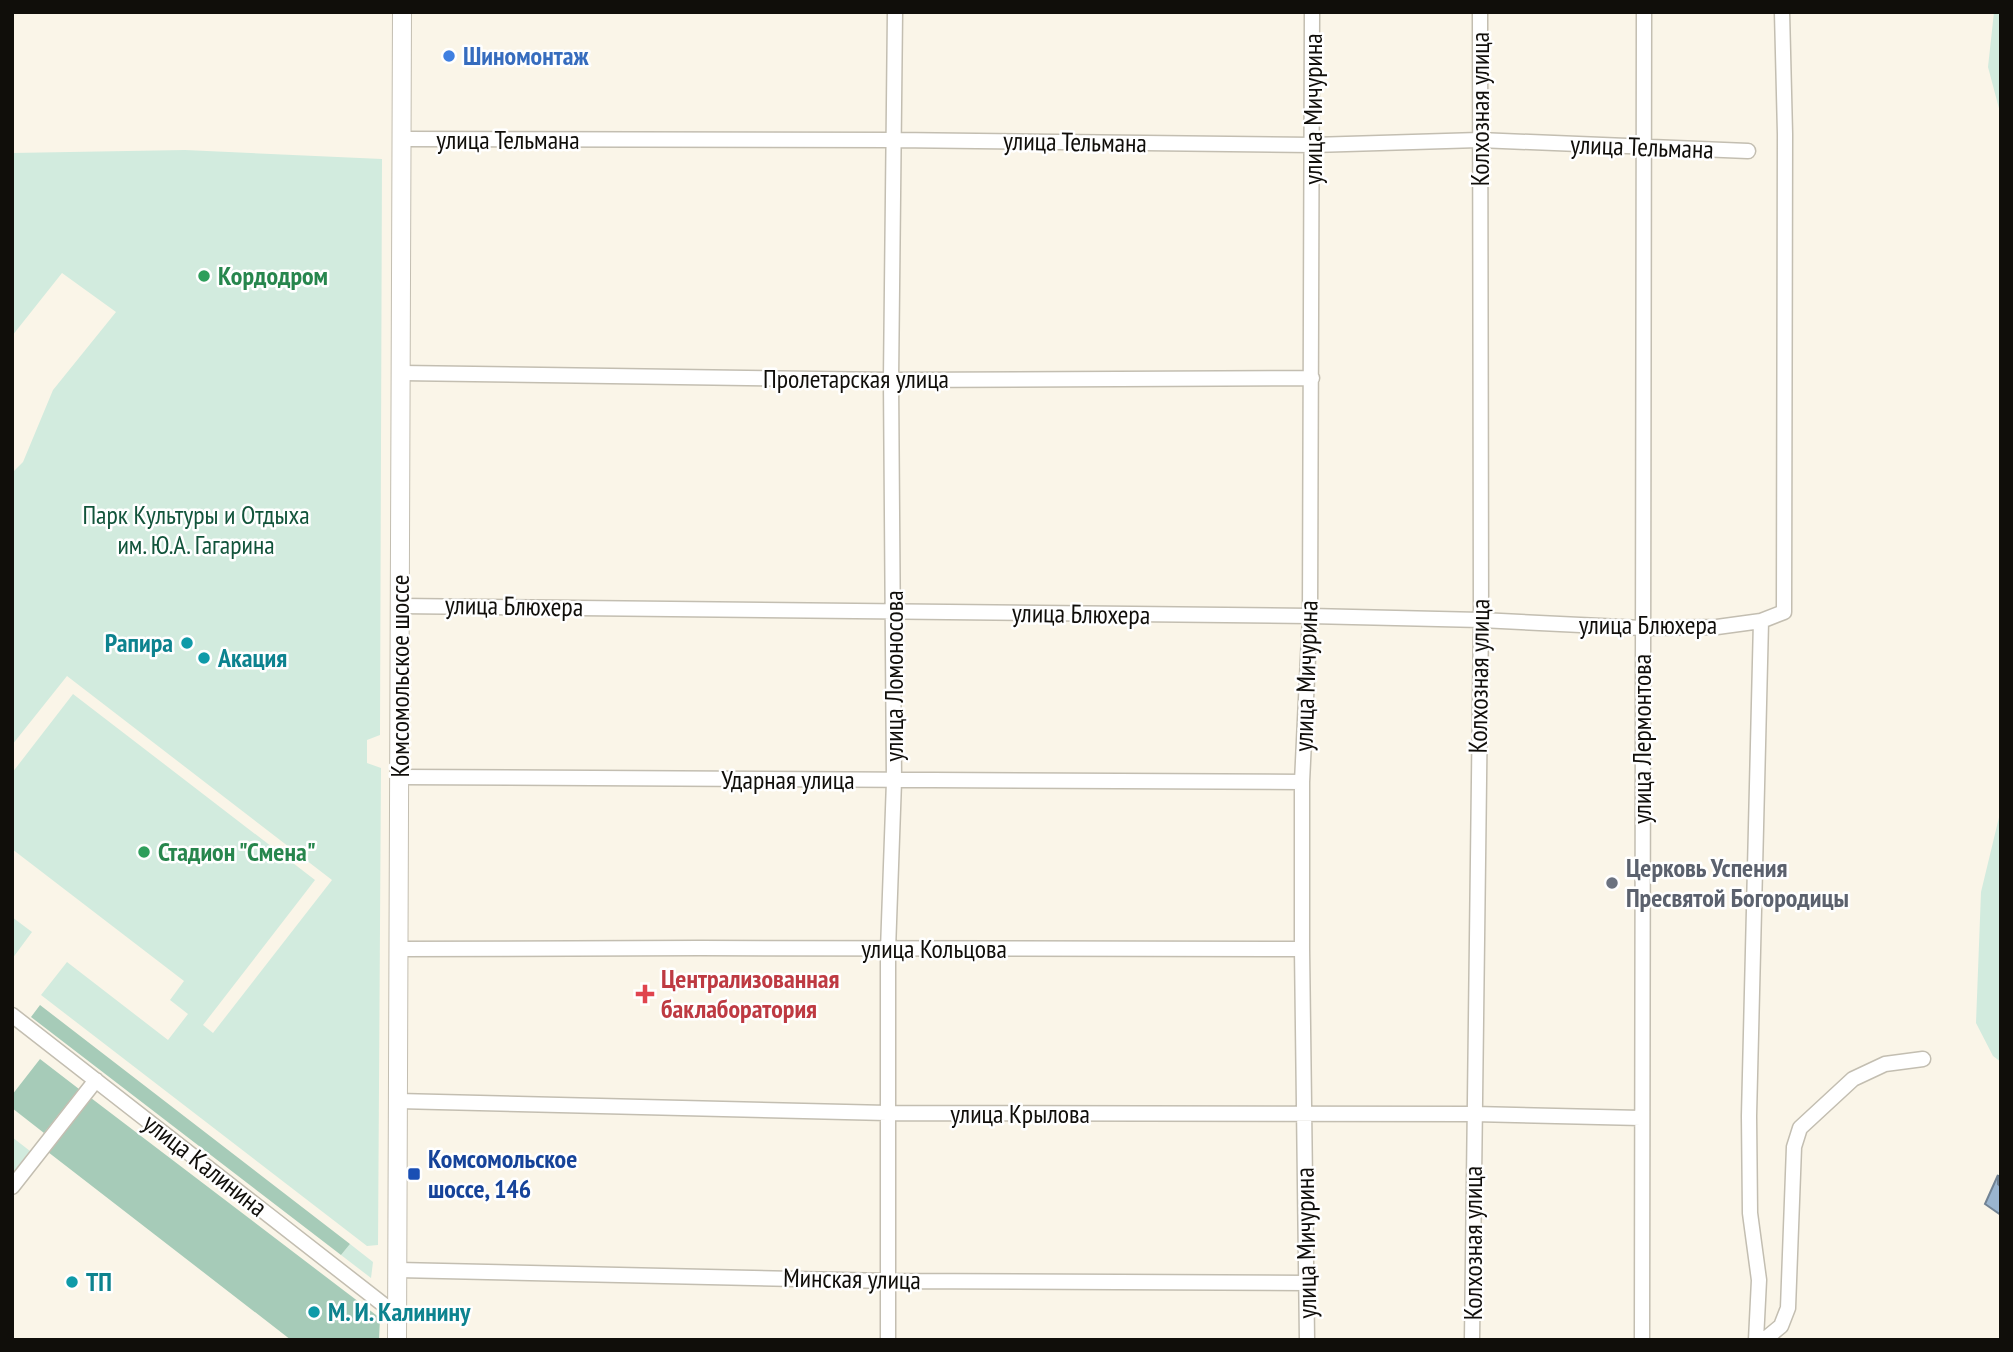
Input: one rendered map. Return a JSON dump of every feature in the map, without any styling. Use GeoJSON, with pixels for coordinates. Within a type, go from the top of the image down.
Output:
{"type":"FeatureCollection","features":[{"type":"Feature","properties":{"kind":"main road","name":"Комсомольское шоссе"},"geometry":{"type":"LineString","coordinates":[[397,1340],[402,12]]}},
{"type":"Feature","properties":{"kind":"street","name":"улица Ломоносова"},"geometry":{"type":"LineString","coordinates":[[888,1340],[888,950],[894,781],[891,380],[895,12]]}},
{"type":"Feature","properties":{"kind":"street","name":"улица Мичурина"},"geometry":{"type":"LineString","coordinates":[[1307,1340],[1302,782],[1310,616],[1312,12]]}},
{"type":"Feature","properties":{"kind":"street","name":"Колхозная улица"},"geometry":{"type":"LineString","coordinates":[[1472,1340],[1480,620],[1480,12]]}},
{"type":"Feature","properties":{"kind":"street","name":"улица Лермонтова"},"geometry":{"type":"LineString","coordinates":[[1642,1340],[1642,628],[1646,148],[1644,12]]}},
{"type":"Feature","properties":{"kind":"street"},"geometry":{"type":"LineString","coordinates":[[1756,1340],[1759,1280],[1750,1213],[1749,1116],[1761,621],[1784,612],[1785,134],[1782,12]]}},
{"type":"Feature","properties":{"kind":"street","name":"улица Тельмана"},"geometry":{"type":"LineString","coordinates":[[402,139],[1313,145],[1479,140],[1748,151]]}},
{"type":"Feature","properties":{"kind":"street","name":"Пролетарская улица"},"geometry":{"type":"LineString","coordinates":[[401,373],[891,380],[1312,378]]}},
{"type":"Feature","properties":{"kind":"street","name":"улица Блюхера"},"geometry":{"type":"LineString","coordinates":[[400,606],[1310,616],[1480,620],[1642,628],[1717,627],[1761,621]]}},
{"type":"Feature","properties":{"kind":"street","name":"Ударная улица"},"geometry":{"type":"LineString","coordinates":[[399,777],[1302,782]]}},
{"type":"Feature","properties":{"kind":"street","name":"улица Кольцова"},"geometry":{"type":"LineString","coordinates":[[399,949],[677,946],[888,950],[1302,949]]}},
{"type":"Feature","properties":{"kind":"street","name":"улица Калинина"},"geometry":{"type":"LineString","coordinates":[[12,1015],[398,1316]]}},
{"type":"Feature","properties":{"kind":"street"},"geometry":{"type":"LineString","coordinates":[[1764,1340],[1781,1326],[1788,1308],[1794,1146],[1800,1128],[1853,1079],[1885,1064],[1923,1059]]}},
{"type":"Feature","properties":{"kind":"street"},"geometry":{"type":"LineString","coordinates":[[12,1187],[96,1080]]}},
{"type":"Feature","properties":{"kind":"street","name":"улица Крылова"},"geometry":{"type":"LineString","coordinates":[[398,1101],[887,1113],[1474,1114],[1641,1118]]}},
{"type":"Feature","properties":{"kind":"street","name":"Минская улица"},"geometry":{"type":"LineString","coordinates":[[398,1270],[888,1281],[1307,1283]]}},
{"type":"Feature","properties":{"kind":"green space"},"geometry":{"type":"Polygon","coordinates":[[[1994,12],[2001,12],[2001,116],[1988,67],[1994,12]]]}},
{"type":"Feature","properties":{"kind":"green space","name":"Парк Культуры и Отдыха им. Ю.А. Гагарина"},"geometry":{"type":"Polygon","coordinates":[[[185,150],[382,159],[380,735],[367,740],[367,763],[381,768],[378,1245],[367,1246],[41,995],[67,962],[168,1040],[188,1014],[170,1000],[184,981],[12,849],[12,773],[73,694],[315,880],[203,1025],[213,1033],[332,880],[67,676],[12,745],[12,473],[23,462],[53,390],[116,312],[62,273],[12,336],[12,153],[185,150]]]}},
{"type":"Feature","properties":{"kind":"green space"},"geometry":{"type":"Polygon","coordinates":[[[2001,809],[2001,1062],[1993,1056],[1976,1023],[1981,892],[2001,809]]]}},
{"type":"Feature","properties":{"kind":"green space"},"geometry":{"type":"Polygon","coordinates":[[[12,917],[32,932],[12,959],[12,917]]]}},
{"type":"Feature","properties":{"kind":"green space"},"geometry":{"type":"Polygon","coordinates":[[[40,1005],[350,1244],[341,1255],[31,1017],[40,1005]]]}},
{"type":"Feature","properties":{"kind":"green space"},"geometry":{"type":"Polygon","coordinates":[[[40,1059],[79,1089],[44,1133],[12,1108],[12,1095],[40,1059]]]}},
{"type":"Feature","properties":{"kind":"green space"},"geometry":{"type":"Polygon","coordinates":[[[91,1098],[380,1318],[379,1340],[291,1340],[48,1152],[91,1098]]]}},
{"type":"Feature","properties":{"kind":"green space"},"geometry":{"type":"Polygon","coordinates":[[[12,1137],[30,1151],[12,1174],[12,1137]]]}},
{"type":"Feature","properties":{"kind":"green space"},"geometry":{"type":"Polygon","coordinates":[[[350,1244],[373,1262],[371,1278],[341,1255],[350,1244]]]}},
{"type":"Feature","properties":{"kind":"water"},"geometry":{"type":"Polygon","coordinates":[[[1998,1175],[1998,1184],[2001,1187],[2001,1215],[1985,1204],[1998,1175]]]}},
{"type":"Feature","properties":{"kind":"place","name":"Шиномонтаж"},"geometry":{"type":"Point","coordinates":[449,56]}},
{"type":"Feature","properties":{"kind":"place","name":"Кордодром"},"geometry":{"type":"Point","coordinates":[204,276]}},
{"type":"Feature","properties":{"kind":"place","name":"Рапира"},"geometry":{"type":"Point","coordinates":[187,643]}},
{"type":"Feature","properties":{"kind":"place","name":"Акация"},"geometry":{"type":"Point","coordinates":[204,658]}},
{"type":"Feature","properties":{"kind":"place","name":"Стадион \"Смена\""},"geometry":{"type":"Point","coordinates":[144,852]}},
{"type":"Feature","properties":{"kind":"place","name":"Церковь Успения Пресвятой Богородицы"},"geometry":{"type":"Point","coordinates":[1612,883]}},
{"type":"Feature","properties":{"kind":"place","name":"Централизованная баклаборатория"},"geometry":{"type":"Point","coordinates":[645,994]}},
{"type":"Feature","properties":{"kind":"place","name":"Комсомольское шоссе, 146"},"geometry":{"type":"Point","coordinates":[414,1174]}},
{"type":"Feature","properties":{"kind":"place","name":"ТП"},"geometry":{"type":"Point","coordinates":[72,1282]}},
{"type":"Feature","properties":{"kind":"place","name":"М. И. Калинину"},"geometry":{"type":"Point","coordinates":[314,1312]}}]}
